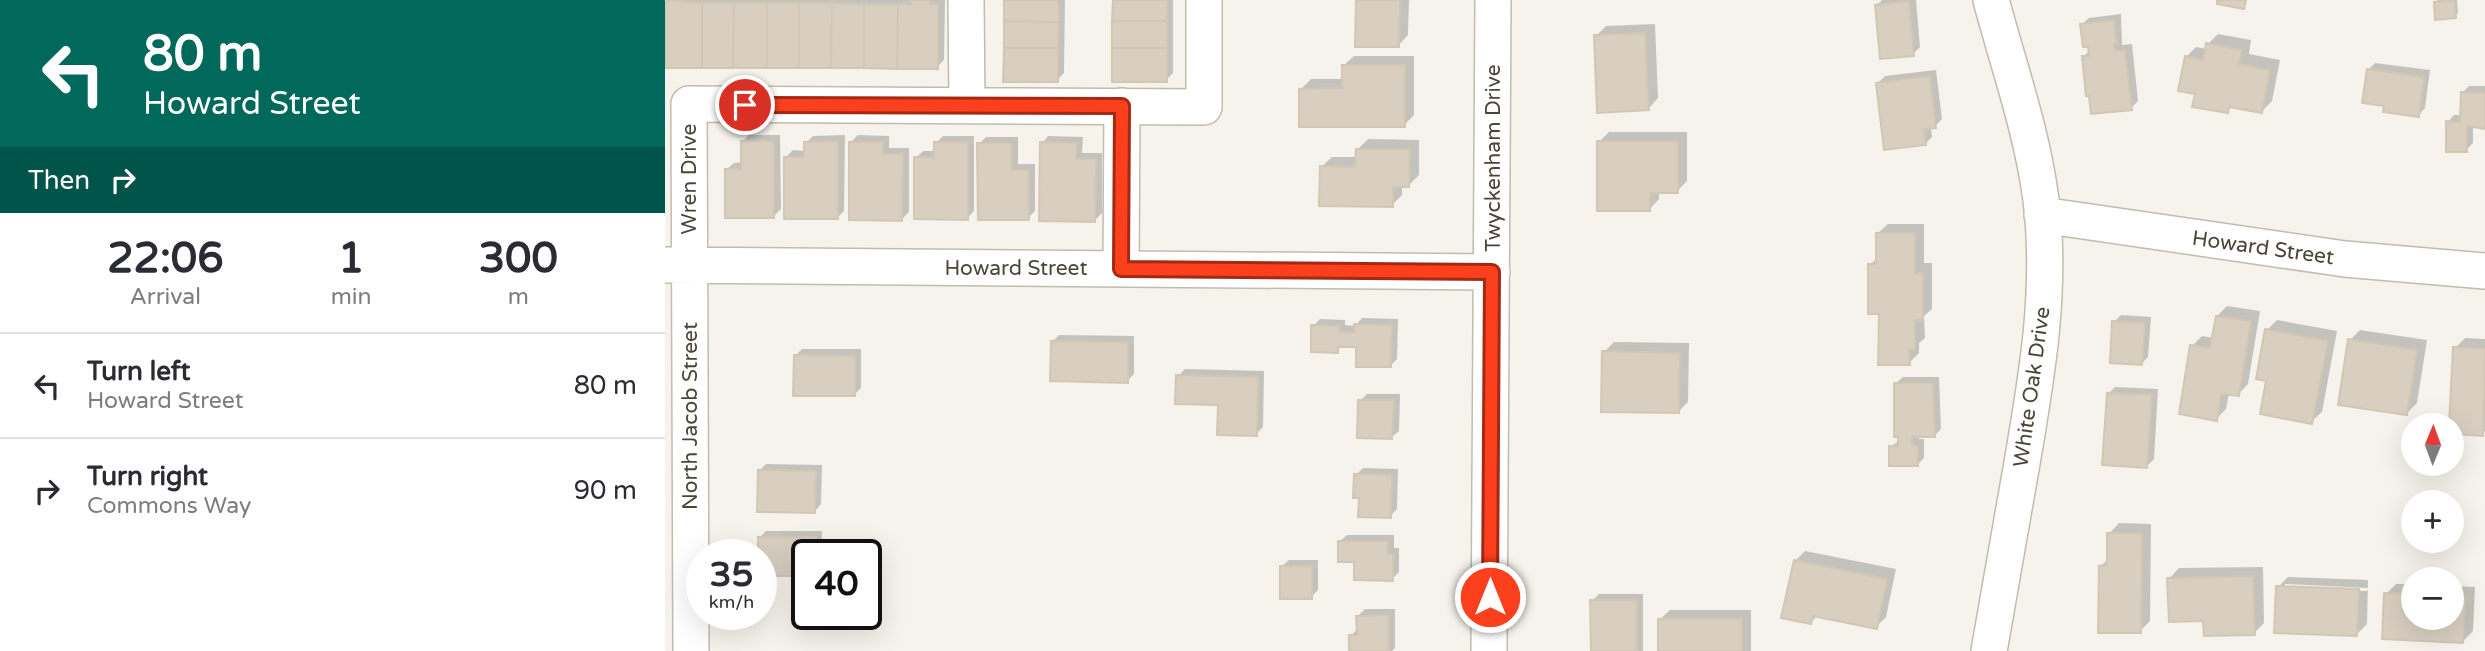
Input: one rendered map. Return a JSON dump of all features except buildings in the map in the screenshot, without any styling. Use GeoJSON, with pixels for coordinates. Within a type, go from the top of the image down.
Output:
{"type":"FeatureCollection","features":[{"type":"Feature","properties":{"kind":"street"},"geometry":{"type":"LineString","coordinates":[[967,0],[967,105]]}},
{"type":"Feature","properties":{"kind":"street","name":"Wren Drive"},"geometry":{"type":"LineString","coordinates":[[677,265],[689,104],[1204,107],[1204,0]]}},
{"type":"Feature","properties":{"kind":"street","name":"Twyckenham Drive"},"geometry":{"type":"LineString","coordinates":[[1489,651],[1493,0]]}},
{"type":"Feature","properties":{"kind":"street","name":"White Oak Drive"},"geometry":{"type":"LineString","coordinates":[[1989,651],[2039,365],[2045,296],[2042,215],[2026,123],[1991,0]]}},
{"type":"Feature","properties":{"kind":"street"},"geometry":{"type":"LineString","coordinates":[[1121,269],[1122,106]]}},
{"type":"Feature","properties":{"kind":"street","name":"Howard Street"},"geometry":{"type":"LineString","coordinates":[[2042,215],[2345,259],[2485,271]]}},
{"type":"Feature","properties":{"kind":"street","name":"Howard Street"},"geometry":{"type":"LineString","coordinates":[[677,265],[1492,272]]}},
{"type":"Feature","properties":{"kind":"street","name":"North Jacob Street"},"geometry":{"type":"LineString","coordinates":[[677,265],[691,651]]}},
{"type":"Feature","properties":{"kind":"route"},"geometry":{"type":"LineString","coordinates":[[745,105],[1122,106],[1121,269],[1492,272],[1490,597]]}}]}
